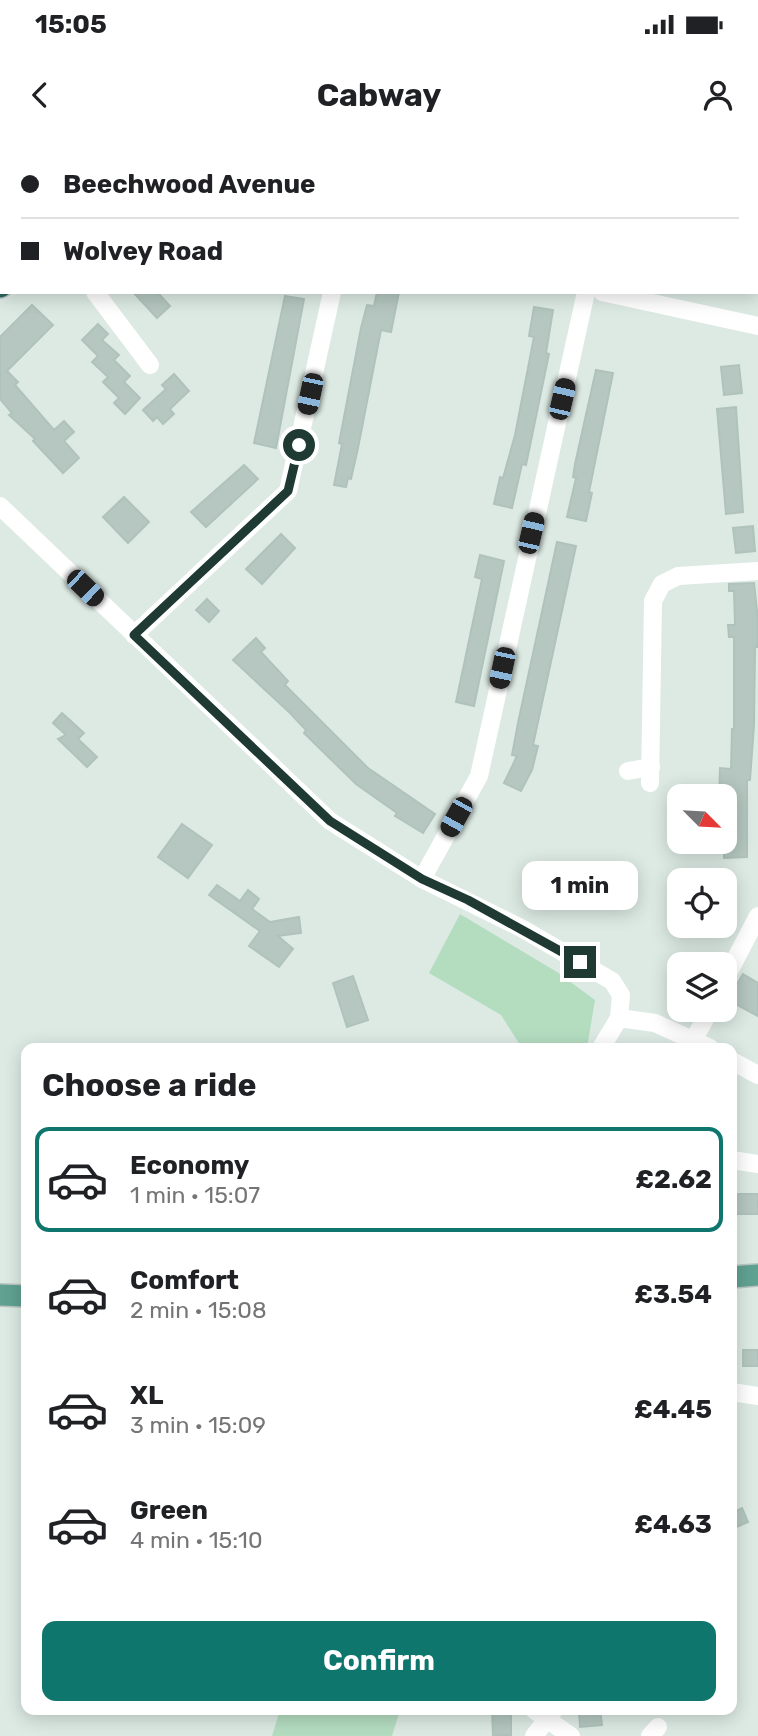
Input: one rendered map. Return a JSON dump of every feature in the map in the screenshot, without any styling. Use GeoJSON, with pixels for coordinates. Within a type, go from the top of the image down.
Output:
{"type":"FeatureCollection","features":[{"type":"Feature","properties":{"kind":"main road"},"geometry":{"type":"LineString","coordinates":[[737,1277],[758,1275]]}},
{"type":"Feature","properties":{"kind":"main road"},"geometry":{"type":"LineString","coordinates":[[0,1295],[21,1296]]}},
{"type":"Feature","properties":{"kind":"street"},"geometry":{"type":"LineString","coordinates":[[97,294],[150,365]]}},
{"type":"Feature","properties":{"kind":"street"},"geometry":{"type":"LineString","coordinates":[[134,635],[288,491],[332,294]]}},
{"type":"Feature","properties":{"kind":"street"},"geometry":{"type":"LineString","coordinates":[[422,879],[479,776],[586,294]]}},
{"type":"Feature","properties":{"kind":"street"},"geometry":{"type":"LineString","coordinates":[[611,294],[758,326]]}},
{"type":"Feature","properties":{"kind":"street"},"geometry":{"type":"LineString","coordinates":[[0,506],[330,821],[422,879],[501,917],[612,981],[621,995],[619,1018],[604,1043]]}},
{"type":"Feature","properties":{"kind":"street"},"geometry":{"type":"LineString","coordinates":[[628,771],[651,775],[653,601],[662,584],[678,576],[758,571]]}},
{"type":"Feature","properties":{"kind":"street"},"geometry":{"type":"LineString","coordinates":[[737,956],[758,916]]}},
{"type":"Feature","properties":{"kind":"street"},"geometry":{"type":"LineString","coordinates":[[619,1018],[655,1023],[701,1043]]}},
{"type":"Feature","properties":{"kind":"street"},"geometry":{"type":"LineString","coordinates":[[694,1039],[703,1022]]}},
{"type":"Feature","properties":{"kind":"street"},"geometry":{"type":"LineString","coordinates":[[737,1063],[758,1075]]}},
{"type":"Feature","properties":{"kind":"street"},"geometry":{"type":"LineString","coordinates":[[737,1161],[758,1164]]}},
{"type":"Feature","properties":{"kind":"street"},"geometry":{"type":"LineString","coordinates":[[737,1393],[758,1396]]}},
{"type":"Feature","properties":{"kind":"street"},"geometry":{"type":"LineString","coordinates":[[534,1736],[544,1715]]}},
{"type":"Feature","properties":{"kind":"street"},"geometry":{"type":"LineString","coordinates":[[547,1715],[571,1736]]}},
{"type":"Feature","properties":{"kind":"green space"},"geometry":{"type":"Polygon","coordinates":[[[460,914],[557,972],[595,1000],[588,1043],[519,1043],[501,1015],[429,973],[460,914]]]}},
{"type":"Feature","properties":{"kind":"green space"},"geometry":{"type":"Polygon","coordinates":[[[278,1715],[398,1715],[392,1736],[272,1736],[278,1715]]]}},
{"type":"Feature","properties":{"kind":"building"},"geometry":{"type":"Polygon","coordinates":[[[135,294],[159,294],[170,306],[157,318],[135,294]]]}},
{"type":"Feature","properties":{"kind":"building"},"geometry":{"type":"Polygon","coordinates":[[[377,294],[399,294],[391,332],[381,330],[351,479],[348,478],[346,487],[334,485],[342,444],[339,443],[361,328],[367,305],[374,306],[377,294]]]}},
{"type":"Feature","properties":{"kind":"building"},"geometry":{"type":"Polygon","coordinates":[[[285,296],[304,299],[276,448],[254,443],[285,296]]]}},
{"type":"Feature","properties":{"kind":"building"},"geometry":{"type":"Polygon","coordinates":[[[32,305],[53,325],[7,371],[18,382],[15,385],[54,430],[64,421],[74,432],[64,441],[79,458],[63,473],[33,441],[35,439],[9,415],[12,413],[0,399],[0,337],[32,305]]]}},
{"type":"Feature","properties":{"kind":"building"},"geometry":{"type":"Polygon","coordinates":[[[534,307],[553,310],[546,353],[549,354],[526,465],[522,464],[512,508],[494,504],[500,477],[503,478],[515,435],[534,337],[529,336],[534,307]]]}},
{"type":"Feature","properties":{"kind":"building"},"geometry":{"type":"Polygon","coordinates":[[[98,324],[108,334],[102,340],[119,355],[114,360],[130,376],[124,382],[140,398],[125,414],[114,403],[119,398],[103,382],[108,377],[92,362],[98,356],[82,340],[98,324]]]}},
{"type":"Feature","properties":{"kind":"building"},"geometry":{"type":"Polygon","coordinates":[[[739,365],[742,393],[724,395],[721,367],[739,365]]]}},
{"type":"Feature","properties":{"kind":"building"},"geometry":{"type":"Polygon","coordinates":[[[596,370],[613,373],[589,492],[592,493],[586,521],[567,517],[576,478],[573,477],[575,464],[596,370]]]}},
{"type":"Feature","properties":{"kind":"building"},"geometry":{"type":"Polygon","coordinates":[[[174,374],[189,391],[170,409],[174,414],[163,424],[157,417],[153,421],[143,410],[166,389],[162,385],[174,374]]]}},
{"type":"Feature","properties":{"kind":"building"},"geometry":{"type":"Polygon","coordinates":[[[736,407],[743,512],[726,514],[717,409],[736,407]]]}},
{"type":"Feature","properties":{"kind":"building"},"geometry":{"type":"Polygon","coordinates":[[[244,465],[258,479],[206,527],[191,512],[244,465]]]}},
{"type":"Feature","properties":{"kind":"building"},"geometry":{"type":"Polygon","coordinates":[[[124,497],[149,522],[128,543],[103,517],[124,497]]]}},
{"type":"Feature","properties":{"kind":"building"},"geometry":{"type":"Polygon","coordinates":[[[753,526],[755,551],[736,553],[733,528],[753,526]]]}},
{"type":"Feature","properties":{"kind":"building"},"geometry":{"type":"Polygon","coordinates":[[[281,534],[295,548],[262,584],[246,569],[281,534]]]}},
{"type":"Feature","properties":{"kind":"building"},"geometry":{"type":"Polygon","coordinates":[[[557,542],[576,546],[533,745],[538,746],[532,770],[521,791],[504,783],[517,756],[512,755],[557,542]]]}},
{"type":"Feature","properties":{"kind":"building"},"geometry":{"type":"Polygon","coordinates":[[[480,555],[504,561],[474,706],[456,702],[482,579],[475,577],[480,555]]]}},
{"type":"Feature","properties":{"kind":"building"},"geometry":{"type":"Polygon","coordinates":[[[754,583],[758,620],[754,725],[750,780],[747,780],[747,857],[724,858],[724,854],[737,854],[737,784],[719,784],[720,768],[731,769],[734,729],[734,637],[729,637],[728,625],[735,625],[734,591],[729,591],[729,584],[754,583]]]}},
{"type":"Feature","properties":{"kind":"building"},"geometry":{"type":"Polygon","coordinates":[[[207,599],[219,611],[209,622],[196,610],[207,599]]]}},
{"type":"Feature","properties":{"kind":"building"},"geometry":{"type":"Polygon","coordinates":[[[256,638],[265,648],[261,652],[288,681],[285,685],[368,768],[435,814],[423,833],[395,816],[397,813],[356,784],[304,733],[306,730],[290,713],[233,660],[256,638]]]}},
{"type":"Feature","properties":{"kind":"building"},"geometry":{"type":"Polygon","coordinates":[[[62,713],[84,733],[78,739],[97,757],[87,767],[58,739],[66,735],[53,723],[62,713]]]}},
{"type":"Feature","properties":{"kind":"building"},"geometry":{"type":"Polygon","coordinates":[[[182,824],[212,845],[188,878],[158,857],[182,824]]]}},
{"type":"Feature","properties":{"kind":"building"},"geometry":{"type":"Polygon","coordinates":[[[217,885],[240,901],[248,890],[259,899],[252,909],[270,922],[299,917],[301,933],[278,936],[293,949],[279,967],[249,946],[260,931],[209,895],[217,885]]]}},
{"type":"Feature","properties":{"kind":"building"},"geometry":{"type":"Polygon","coordinates":[[[743,974],[758,983],[758,1016],[737,1005],[737,984],[743,974]]]}},
{"type":"Feature","properties":{"kind":"building"},"geometry":{"type":"Polygon","coordinates":[[[353,976],[368,1020],[347,1027],[333,983],[353,976]]]}},
{"type":"Feature","properties":{"kind":"building"},"geometry":{"type":"Polygon","coordinates":[[[758,1194],[758,1214],[737,1214],[737,1195],[758,1194]]]}},
{"type":"Feature","properties":{"kind":"building"},"geometry":{"type":"Polygon","coordinates":[[[743,1350],[758,1350],[758,1366],[743,1366],[743,1350]]]}},
{"type":"Feature","properties":{"kind":"building"},"geometry":{"type":"Polygon","coordinates":[[[742,1508],[748,1522],[737,1527],[737,1510],[742,1508]]]}},
{"type":"Feature","properties":{"kind":"building"},"geometry":{"type":"Polygon","coordinates":[[[492,1715],[511,1715],[511,1735],[493,1735],[492,1715]]]}},
{"type":"Feature","properties":{"kind":"building"},"geometry":{"type":"Polygon","coordinates":[[[579,1715],[601,1715],[602,1725],[580,1727],[579,1715]]]}},
{"type":"Feature","properties":{"kind":"route"},"geometry":{"type":"LineString","coordinates":[[299,445],[288,491],[134,635],[330,821],[422,879],[468,900],[580,962]]}}]}
